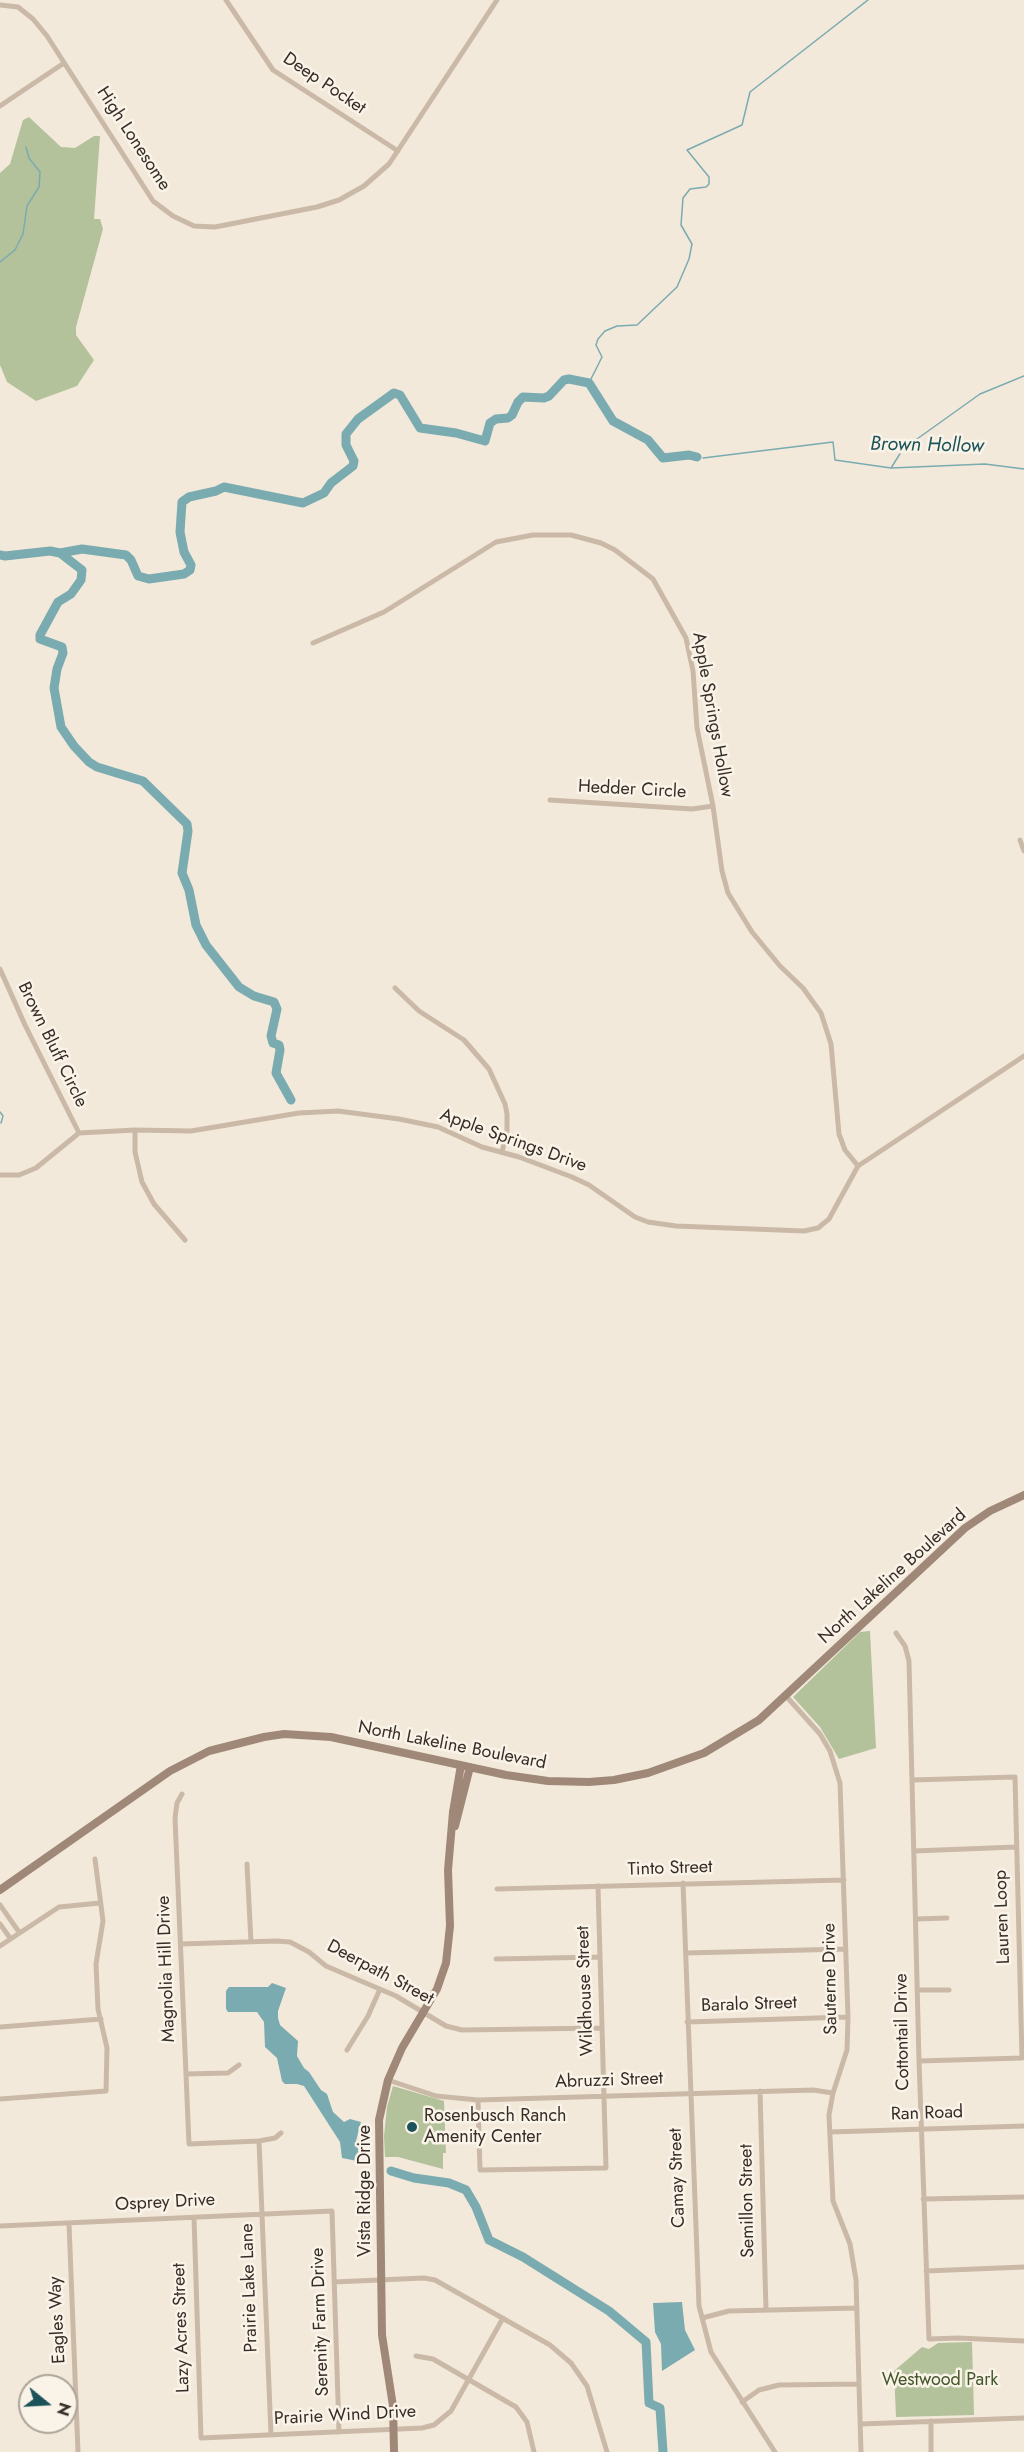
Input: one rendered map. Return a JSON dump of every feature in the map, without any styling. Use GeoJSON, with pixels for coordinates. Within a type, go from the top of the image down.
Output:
{"type":"FeatureCollection","features":[{"type":"Feature","properties":{"kind":"street","name":"Deep Pocket"},"geometry":{"type":"LineString","coordinates":[[226,0],[273,70],[398,151]]}},
{"type":"Feature","properties":{"kind":"street","name":"High Lonesome"},"geometry":{"type":"LineString","coordinates":[[0,4],[18,8],[33,19],[48,36],[153,201],[173,216],[194,226],[215,227],[317,207],[339,200],[364,186],[389,164],[497,0]]}},
{"type":"Feature","properties":{"kind":"street"},"geometry":{"type":"LineString","coordinates":[[0,106],[64,63]]}},
{"type":"Feature","properties":{"kind":"street","name":"Apple Springs Hollow"},"geometry":{"type":"LineString","coordinates":[[313,644],[384,612],[496,542],[533,535],[571,535],[601,543],[615,550],[652,579],[684,631],[693,671],[697,728],[722,871],[732,902],[752,932],[780,966],[803,988],[824,1020],[831,1044],[839,1134],[845,1150],[858,1166]]}},
{"type":"Feature","properties":{"kind":"street","name":"Hedder Circle"},"geometry":{"type":"LineString","coordinates":[[550,800],[692,809],[712,806]]}},
{"type":"Feature","properties":{"kind":"street"},"geometry":{"type":"LineString","coordinates":[[1020,840],[1024,851]]}},
{"type":"Feature","properties":{"kind":"street","name":"Brown Bluff Circle"},"geometry":{"type":"LineString","coordinates":[[0,969],[79,1133]]}},
{"type":"Feature","properties":{"kind":"street"},"geometry":{"type":"LineString","coordinates":[[395,988],[419,1011],[464,1040],[489,1069],[505,1104],[507,1114],[507,1131],[502,1152]]}},
{"type":"Feature","properties":{"kind":"street","name":"Apple Springs Drive"},"geometry":{"type":"LineString","coordinates":[[79,1133],[135,1130],[191,1131],[298,1113],[338,1111],[399,1119],[438,1127],[482,1147],[572,1177],[598,1191],[635,1217],[660,1225],[804,1231],[818,1228],[830,1219],[858,1166],[1024,1056]]}},
{"type":"Feature","properties":{"kind":"street"},"geometry":{"type":"LineString","coordinates":[[135,1130],[135,1152],[142,1182],[154,1204],[185,1240]]}},
{"type":"Feature","properties":{"kind":"street"},"geometry":{"type":"LineString","coordinates":[[0,1175],[19,1175],[36,1168],[79,1133]]}},
{"type":"Feature","properties":{"kind":"street","name":"North Lakeline Boulevard"},"geometry":{"type":"LineString","coordinates":[[0,1890],[170,1771],[189,1760],[225,1746],[264,1737],[310,1735],[331,1737],[548,1781],[589,1782],[648,1773],[704,1753],[759,1720],[965,1528],[990,1511],[1024,1494]]}},
{"type":"Feature","properties":{"kind":"street","name":"Cottontail Drive"},"geometry":{"type":"LineString","coordinates":[[897,1633],[905,1646],[909,1661],[923,2199],[929,2339],[1024,2341]]}},
{"type":"Feature","properties":{"kind":"street","name":"Sauterne Drive"},"geometry":{"type":"LineString","coordinates":[[786,1696],[820,1734],[835,1765],[840,1783],[848,2018],[847,2050],[833,2093],[829,2115],[833,2201],[850,2244],[856,2280],[861,2452]]}},
{"type":"Feature","properties":{"kind":"street","name":"Vista Ridge Drive"},"geometry":{"type":"LineString","coordinates":[[394,2452],[393,2406],[383,2343],[379,2120],[388,2080],[402,2048],[437,1989],[446,1963],[449,1945],[448,1870],[465,1766]]}},
{"type":"Feature","properties":{"kind":"street","name":"Lauren Loop"},"geometry":{"type":"LineString","coordinates":[[912,1780],[1015,1777],[1022,2058],[919,2061]]}},
{"type":"Feature","properties":{"kind":"street","name":"Magnolia Hill Drive"},"geometry":{"type":"LineString","coordinates":[[182,1794],[175,1808],[175,1818],[189,2144],[259,2141]]}},
{"type":"Feature","properties":{"kind":"street"},"geometry":{"type":"LineString","coordinates":[[914,1851],[1016,1847]]}},
{"type":"Feature","properties":{"kind":"street"},"geometry":{"type":"LineString","coordinates":[[0,2099],[106,2091],[107,2048],[100,2019],[96,1964],[103,1932],[95,1859]]}},
{"type":"Feature","properties":{"kind":"street"},"geometry":{"type":"LineString","coordinates":[[247,1864],[251,1942]]}},
{"type":"Feature","properties":{"kind":"street","name":"Tinto Street"},"geometry":{"type":"LineString","coordinates":[[497,1889],[844,1880]]}},
{"type":"Feature","properties":{"kind":"street","name":"Camay Street"},"geometry":{"type":"LineString","coordinates":[[683,1883],[697,2284],[702,2318],[711,2352],[775,2452]]}},
{"type":"Feature","properties":{"kind":"street","name":"Wildhouse Street"},"geometry":{"type":"LineString","coordinates":[[478,2100],[480,2170],[606,2168],[598,1886]]}},
{"type":"Feature","properties":{"kind":"street"},"geometry":{"type":"LineString","coordinates":[[0,1946],[59,1907],[100,1903]]}},
{"type":"Feature","properties":{"kind":"street"},"geometry":{"type":"LineString","coordinates":[[0,1905],[20,1932]]}},
{"type":"Feature","properties":{"kind":"street"},"geometry":{"type":"LineString","coordinates":[[916,1919],[947,1918]]}},
{"type":"Feature","properties":{"kind":"street"},"geometry":{"type":"LineString","coordinates":[[0,1924],[10,1938]]}},
{"type":"Feature","properties":{"kind":"street","name":"Deerpath Street"},"geometry":{"type":"LineString","coordinates":[[181,1944],[282,1941],[297,1945],[326,1966],[380,1989],[446,2026],[462,2030],[602,2028]]}},
{"type":"Feature","properties":{"kind":"street"},"geometry":{"type":"LineString","coordinates":[[686,1953],[846,1949]]}},
{"type":"Feature","properties":{"kind":"street"},"geometry":{"type":"LineString","coordinates":[[496,1959],[600,1957]]}},
{"type":"Feature","properties":{"kind":"street"},"geometry":{"type":"LineString","coordinates":[[347,2050],[368,2016],[380,1989]]}},
{"type":"Feature","properties":{"kind":"street"},"geometry":{"type":"LineString","coordinates":[[917,1990],[949,1989]]}},
{"type":"Feature","properties":{"kind":"street","name":"Baralo Street"},"geometry":{"type":"LineString","coordinates":[[687,2022],[848,2018]]}},
{"type":"Feature","properties":{"kind":"street"},"geometry":{"type":"LineString","coordinates":[[0,2027],[100,2019]]}},
{"type":"Feature","properties":{"kind":"street"},"geometry":{"type":"LineString","coordinates":[[186,2074],[228,2073],[239,2065]]}},
{"type":"Feature","properties":{"kind":"street","name":"Abruzzi Street"},"geometry":{"type":"LineString","coordinates":[[388,2080],[436,2096],[478,2100],[760,2091],[813,2090],[833,2093]]}},
{"type":"Feature","properties":{"kind":"street","name":"Semillon Street"},"geometry":{"type":"LineString","coordinates":[[760,2091],[766,2310]]}},
{"type":"Feature","properties":{"kind":"street","name":"Ran Road"},"geometry":{"type":"LineString","coordinates":[[830,2132],[1024,2126]]}},
{"type":"Feature","properties":{"kind":"street"},"geometry":{"type":"LineString","coordinates":[[259,2141],[275,2138],[281,2133]]}},
{"type":"Feature","properties":{"kind":"street","name":"Prairie Lake Lane"},"geometry":{"type":"LineString","coordinates":[[259,2141],[271,2435]]}},
{"type":"Feature","properties":{"kind":"street"},"geometry":{"type":"LineString","coordinates":[[923,2199],[1024,2198]]}},
{"type":"Feature","properties":{"kind":"street","name":"Osprey Drive"},"geometry":{"type":"LineString","coordinates":[[0,2226],[332,2211]]}},
{"type":"Feature","properties":{"kind":"street","name":"Serenity Farm Drive"},"geometry":{"type":"LineString","coordinates":[[332,2211],[339,2432]]}},
{"type":"Feature","properties":{"kind":"street","name":"Lazy Acres Street"},"geometry":{"type":"LineString","coordinates":[[194,2217],[201,2438]]}},
{"type":"Feature","properties":{"kind":"street","name":"Eagles Way"},"geometry":{"type":"LineString","coordinates":[[69,2223],[78,2452]]}},
{"type":"Feature","properties":{"kind":"street"},"geometry":{"type":"LineString","coordinates":[[926,2271],[1024,2267]]}},
{"type":"Feature","properties":{"kind":"street"},"geometry":{"type":"LineString","coordinates":[[334,2282],[424,2278],[435,2280],[556,2349],[581,2375],[593,2401],[607,2452]]}},
{"type":"Feature","properties":{"kind":"street"},"geometry":{"type":"LineString","coordinates":[[702,2318],[729,2311],[857,2308]]}},
{"type":"Feature","properties":{"kind":"street","name":"Prairie Wind Drive"},"geometry":{"type":"LineString","coordinates":[[201,2438],[422,2428],[434,2425],[443,2420],[452,2410],[503,2318]]}},
{"type":"Feature","properties":{"kind":"street"},"geometry":{"type":"LineString","coordinates":[[416,2356],[433,2359],[516,2407],[527,2422],[534,2452]]}},
{"type":"Feature","properties":{"kind":"street"},"geometry":{"type":"LineString","coordinates":[[742,2402],[759,2390],[770,2386],[859,2384]]}},
{"type":"Feature","properties":{"kind":"street"},"geometry":{"type":"LineString","coordinates":[[861,2424],[1024,2418]]}},
{"type":"Feature","properties":{"kind":"street"},"geometry":{"type":"LineString","coordinates":[[931,2421],[931,2452]]}},
{"type":"Feature","properties":{"kind":"green space"},"geometry":{"type":"Polygon","coordinates":[[[29,117],[61,147],[75,148],[94,136],[100,136],[94,219],[100,219],[103,229],[76,327],[76,335],[94,360],[77,386],[36,401],[7,382],[0,365],[0,173],[10,164],[23,120],[29,117]]]}},
{"type":"Feature","properties":{"kind":"green space"},"geometry":{"type":"Polygon","coordinates":[[[870,1631],[876,1748],[839,1759],[820,1727],[793,1697],[860,1632],[870,1631]]]}},
{"type":"Feature","properties":{"kind":"green space"},"geometry":{"type":"Polygon","coordinates":[[[393,2086],[444,2101],[446,2153],[443,2153],[443,2169],[398,2157],[385,2157],[384,2136],[387,2107],[393,2086]]]}},
{"type":"Feature","properties":{"kind":"green space","name":"Westwood Park"},"geometry":{"type":"Polygon","coordinates":[[[972,2342],[974,2415],[896,2417],[894,2371],[922,2347],[929,2349],[938,2343],[972,2342]]]}},
{"type":"Feature","properties":{"kind":"water"},"geometry":{"type":"Polygon","coordinates":[[[272,1983],[286,1988],[278,2011],[278,2018],[280,2025],[298,2041],[297,2056],[304,2068],[321,2090],[327,2094],[333,2112],[344,2122],[350,2119],[361,2122],[356,2141],[360,2157],[357,2161],[342,2158],[340,2142],[304,2086],[285,2084],[282,2081],[277,2058],[265,2047],[264,2022],[257,2012],[228,2012],[226,2009],[226,1991],[229,1987],[268,1987],[272,1983]]]}},
{"type":"Feature","properties":{"kind":"water"},"geometry":{"type":"Polygon","coordinates":[[[682,2302],[685,2330],[695,2350],[662,2371],[661,2344],[655,2332],[653,2303],[682,2302]]]}},
{"type":"Feature","properties":{"kind":"waterway"},"geometry":{"type":"LineString","coordinates":[[589,383],[602,357],[596,345],[598,339],[605,331],[617,326],[637,325],[677,287],[689,259],[692,244],[681,225],[683,198],[690,189],[706,187],[709,184],[709,177],[687,150],[742,125],[750,92],[868,0]]}},
{"type":"Feature","properties":{"kind":"waterway"},"geometry":{"type":"LineString","coordinates":[[0,262],[15,250],[23,234],[27,206],[39,187],[40,172],[29,158],[26,147]]}},
{"type":"Feature","properties":{"kind":"waterway"},"geometry":{"type":"LineString","coordinates":[[891,468],[903,449],[980,394],[1024,376]]}},
{"type":"Feature","properties":{"kind":"waterway","name":"Brown Hollow"},"geometry":{"type":"LineString","coordinates":[[0,555],[50,551],[60,553],[82,549],[126,555],[131,560],[138,576],[149,579],[184,574],[190,570],[191,565],[184,552],[180,532],[182,502],[189,497],[224,487],[303,503],[324,493],[331,483],[353,466],[354,461],[346,445],[346,434],[358,419],[394,393],[400,395],[420,428],[456,433],[485,441],[490,423],[512,415],[523,397],[544,398],[549,396],[564,380],[589,383],[613,421],[648,440],[663,458],[689,455],[697,457]]}},
{"type":"Feature","properties":{"kind":"waterway","name":"Brown Hollow"},"geometry":{"type":"LineString","coordinates":[[703,458],[833,442],[835,460],[891,468],[985,464],[1024,469]]}},
{"type":"Feature","properties":{"kind":"waterway"},"geometry":{"type":"LineString","coordinates":[[60,553],[82,570],[81,580],[71,594],[58,602],[40,635],[40,639],[62,647],[63,653],[57,669],[54,688],[61,727],[89,762],[97,767],[143,781],[187,824],[182,873],[189,890],[196,925],[206,945],[239,987],[254,996],[274,1002],[277,1009],[271,1036],[273,1043],[279,1045],[280,1050],[276,1073],[291,1100]]}},
{"type":"Feature","properties":{"kind":"waterway"},"geometry":{"type":"LineString","coordinates":[[0,1112],[3,1116],[1,1123]]}},
{"type":"Feature","properties":{"kind":"waterway"},"geometry":{"type":"LineString","coordinates":[[391,2171],[414,2178],[449,2183],[466,2190],[476,2207],[489,2240],[523,2257],[609,2311],[646,2342],[649,2403],[660,2408],[663,2452]]}},
{"type":"Feature","properties":{"kind":"place","name":"Rosenbusch Ranch Amenity Center"},"geometry":{"type":"Point","coordinates":[412,2127]}}]}
